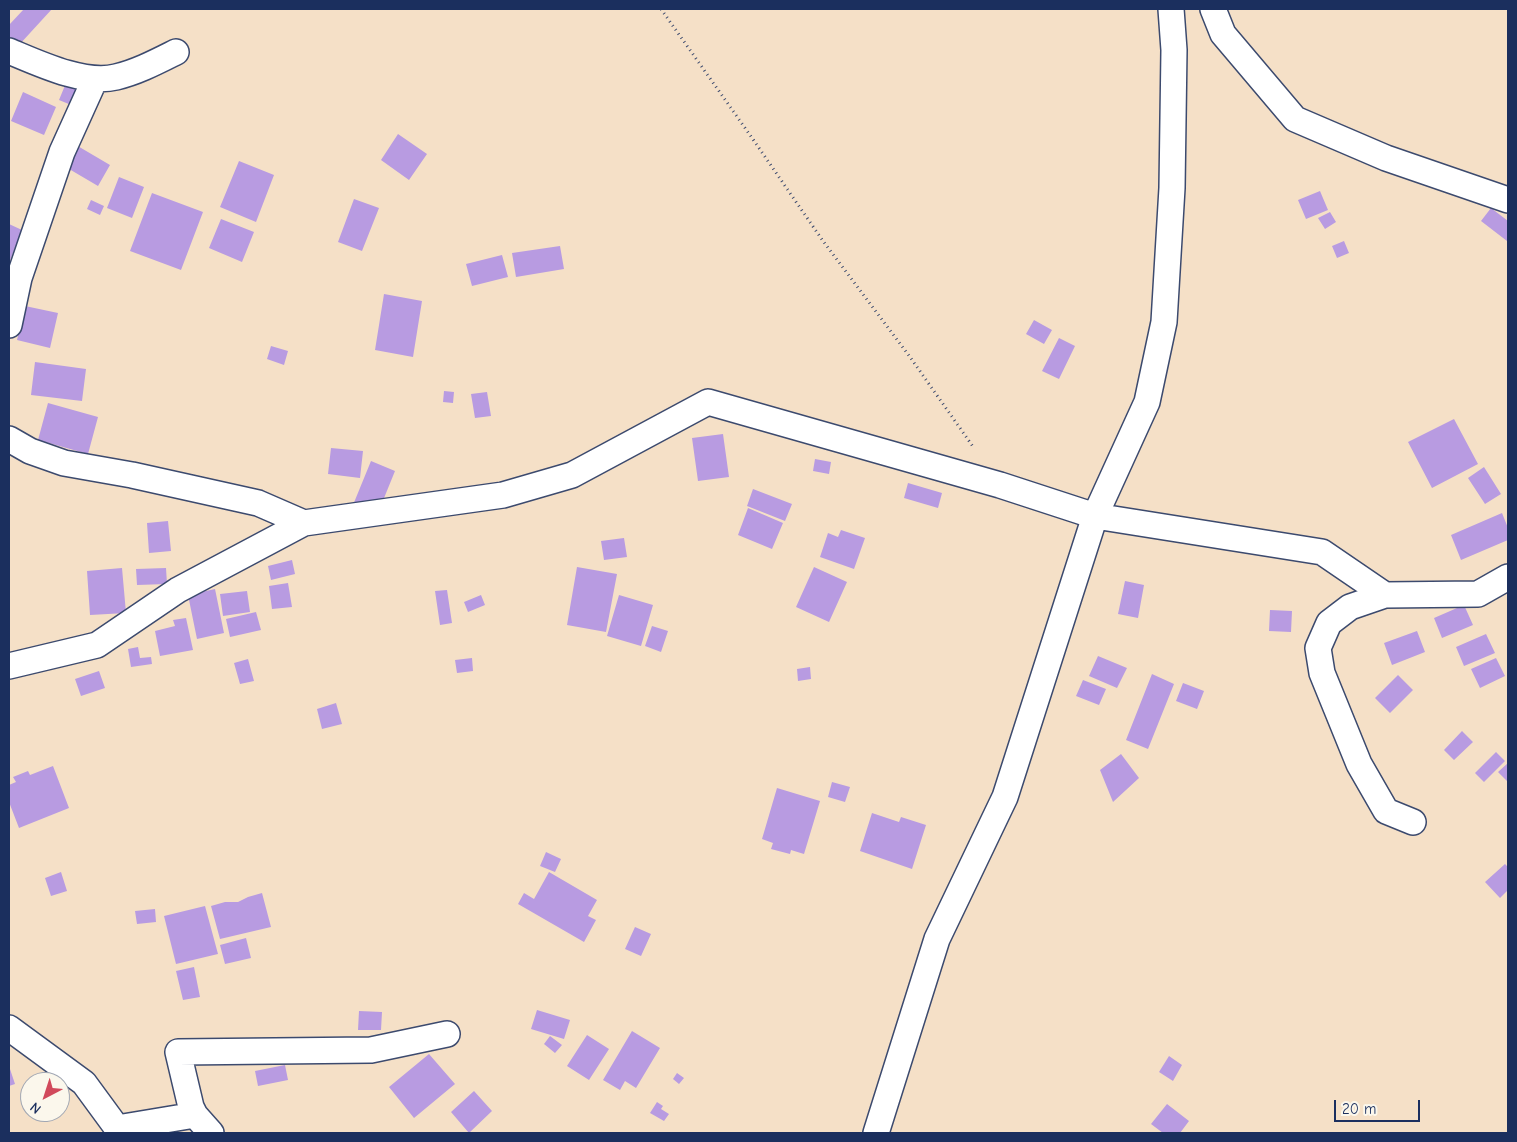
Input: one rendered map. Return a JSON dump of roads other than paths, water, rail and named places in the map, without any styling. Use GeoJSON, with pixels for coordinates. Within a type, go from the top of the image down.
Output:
{"type":"FeatureCollection","features":[{"type":"Feature","properties":{"kind":"street"},"geometry":{"type":"LineString","coordinates":[[876,1133],[937,939],[1005,797],[1095,516],[1147,402],[1164,322],[1172,188],[1174,50],[1171,9]]}},
{"type":"Feature","properties":{"kind":"street"},"geometry":{"type":"LineString","coordinates":[[1213,9],[1223,34],[1295,119],[1386,158],[1508,200]]}},
{"type":"Feature","properties":{"kind":"street"},"geometry":{"type":"LineString","coordinates":[[9,51],[62,72],[95,79],[114,78],[140,70],[176,52]]}},
{"type":"Feature","properties":{"kind":"street"},"geometry":{"type":"LineString","coordinates":[[9,325],[19,278],[62,152],[95,79]]}},
{"type":"Feature","properties":{"kind":"street"},"geometry":{"type":"LineString","coordinates":[[9,666],[97,645],[178,590],[304,523],[503,494],[572,475],[708,402],[1000,485],[1095,516],[1322,552],[1385,595]]}},
{"type":"Feature","properties":{"kind":"street"},"geometry":{"type":"LineString","coordinates":[[9,439],[30,451],[64,463],[132,475],[258,504],[304,523]]}},
{"type":"Feature","properties":{"kind":"street"},"geometry":{"type":"LineString","coordinates":[[1413,822],[1386,812],[1359,764],[1322,673],[1318,648],[1329,623],[1350,607],[1385,595],[1478,594],[1508,577]]}},
{"type":"Feature","properties":{"kind":"street"},"geometry":{"type":"LineString","coordinates":[[9,1028],[84,1083],[118,1130],[195,1115]]}},
{"type":"Feature","properties":{"kind":"street"},"geometry":{"type":"LineString","coordinates":[[211,1133],[195,1115],[191,1107],[178,1052],[371,1050],[447,1034]]}}]}
